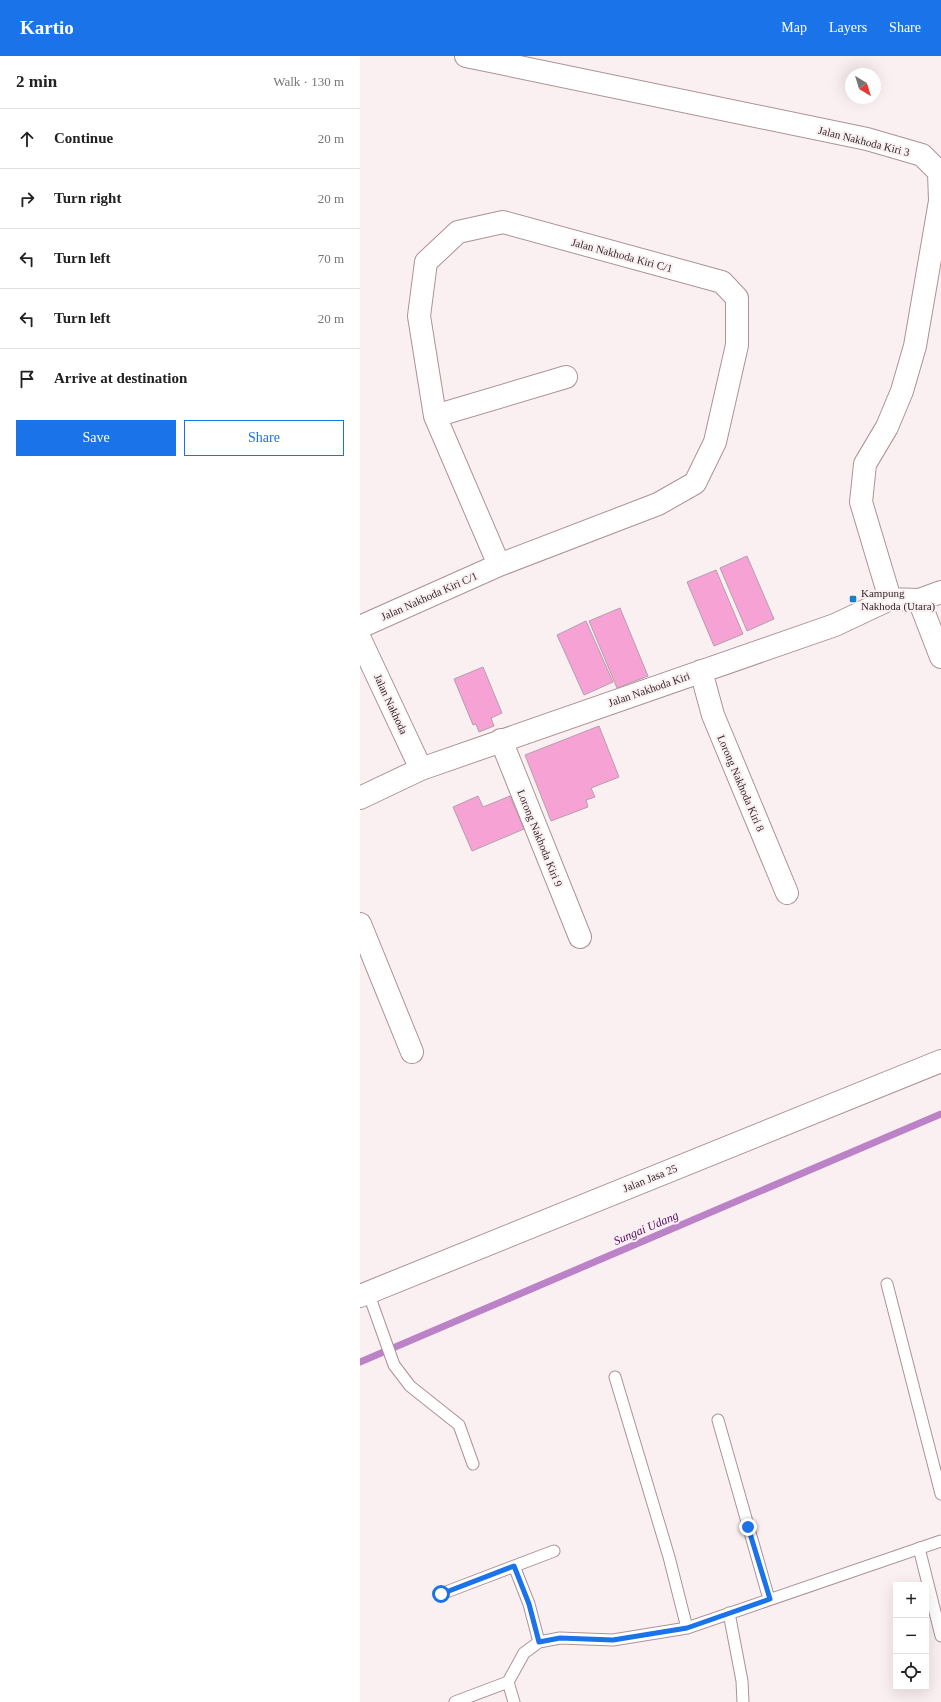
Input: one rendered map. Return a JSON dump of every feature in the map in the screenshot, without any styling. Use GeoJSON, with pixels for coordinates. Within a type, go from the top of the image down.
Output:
{"type":"FeatureCollection","features":[{"type":"Feature","properties":{"kind":"street","name":"Jalan Nakhoda Kiri 3"},"geometry":{"type":"LineString","coordinates":[[466,56],[867,139],[922,155],[938,172],[940,201],[915,346],[902,391],[887,427],[865,464],[861,502],[890,599]]}},
{"type":"Feature","properties":{"kind":"street","name":"Jalan Nakhoda Kiri C/1"},"geometry":{"type":"LineString","coordinates":[[360,627],[499,565],[658,504],[695,483],[715,442],[737,345],[737,298],[722,282],[503,222],[458,232],[426,262],[419,316],[435,416],[499,565]]}},
{"type":"Feature","properties":{"kind":"street"},"geometry":{"type":"LineString","coordinates":[[435,416],[566,377]]}},
{"type":"Feature","properties":{"kind":"street","name":"Jalan Nakhoda Kiri"},"geometry":{"type":"LineString","coordinates":[[360,798],[421,769],[501,740],[835,626],[890,599],[920,600],[941,592]]}},
{"type":"Feature","properties":{"kind":"street"},"geometry":{"type":"LineString","coordinates":[[920,600],[941,657]]}},
{"type":"Feature","properties":{"kind":"street","name":"Jalan Nakhoda"},"geometry":{"type":"LineString","coordinates":[[360,639],[421,769]]}},
{"type":"Feature","properties":{"kind":"street","name":"Lorong Nakhoda Kiri 8"},"geometry":{"type":"LineString","coordinates":[[701,671],[713,715],[787,893]]}},
{"type":"Feature","properties":{"kind":"street","name":"Lorong Nakhoda Kiri 9"},"geometry":{"type":"LineString","coordinates":[[501,740],[580,937]]}},
{"type":"Feature","properties":{"kind":"street"},"geometry":{"type":"LineString","coordinates":[[360,924],[412,1052]]}},
{"type":"Feature","properties":{"kind":"street","name":"Jalan Jasa 25"},"geometry":{"type":"LineString","coordinates":[[364,1294],[941,1061]]}},
{"type":"Feature","properties":{"kind":"lane"},"geometry":{"type":"LineString","coordinates":[[887,1284],[941,1494]]}},
{"type":"Feature","properties":{"kind":"lane"},"geometry":{"type":"LineString","coordinates":[[364,1294],[381,1325],[394,1365],[410,1386],[459,1425],[473,1464]]}},
{"type":"Feature","properties":{"kind":"lane"},"geometry":{"type":"LineString","coordinates":[[615,1377],[669,1557],[687,1628]]}},
{"type":"Feature","properties":{"kind":"lane"},"geometry":{"type":"LineString","coordinates":[[718,1420],[770,1599]]}},
{"type":"Feature","properties":{"kind":"lane"},"geometry":{"type":"LineString","coordinates":[[455,1702],[508,1682],[524,1653],[539,1642],[560,1638],[613,1640],[687,1628],[941,1541]]}},
{"type":"Feature","properties":{"kind":"lane"},"geometry":{"type":"LineString","coordinates":[[919,1548],[941,1636]]}},
{"type":"Feature","properties":{"kind":"lane"},"geometry":{"type":"LineString","coordinates":[[441,1594],[554,1551]]}},
{"type":"Feature","properties":{"kind":"lane"},"geometry":{"type":"LineString","coordinates":[[514,1566],[529,1604],[539,1642]]}},
{"type":"Feature","properties":{"kind":"lane"},"geometry":{"type":"LineString","coordinates":[[729,1613],[742,1681],[742,1702]]}},
{"type":"Feature","properties":{"kind":"lane"},"geometry":{"type":"LineString","coordinates":[[508,1682],[514,1702]]}},
{"type":"Feature","properties":{"kind":"building"},"geometry":{"type":"Polygon","coordinates":[[[747,556],[774,619],[747,631],[720,568],[747,556]]]}},
{"type":"Feature","properties":{"kind":"building"},"geometry":{"type":"Polygon","coordinates":[[[716,570],[743,634],[714,646],[687,582],[716,570]]]}},
{"type":"Feature","properties":{"kind":"building"},"geometry":{"type":"Polygon","coordinates":[[[620,608],[648,676],[617,688],[589,621],[620,608]]]}},
{"type":"Feature","properties":{"kind":"building"},"geometry":{"type":"Polygon","coordinates":[[[586,621],[613,682],[584,695],[557,635],[586,621]]]}},
{"type":"Feature","properties":{"kind":"building"},"geometry":{"type":"Polygon","coordinates":[[[483,667],[502,713],[491,718],[494,726],[479,732],[476,724],[473,725],[454,679],[483,667]]]}},
{"type":"Feature","properties":{"kind":"building"},"geometry":{"type":"Polygon","coordinates":[[[599,726],[619,777],[591,788],[595,797],[586,800],[588,807],[551,821],[525,755],[599,726]]]}},
{"type":"Feature","properties":{"kind":"building"},"geometry":{"type":"Polygon","coordinates":[[[478,796],[483,807],[510,796],[524,829],[472,851],[453,807],[478,796]]]}},
{"type":"Feature","properties":{"kind":"waterway","name":"Sungai Udang"},"geometry":{"type":"LineString","coordinates":[[360,1362],[941,1114]]}},
{"type":"Feature","properties":{"kind":"place","name":"Kampung Nakhoda (Utara)"},"geometry":{"type":"Point","coordinates":[853,599]}},
{"type":"Feature","properties":{"kind":"route"},"geometry":{"type":"LineString","coordinates":[[441,1594],[514,1566],[529,1604],[539,1642],[560,1638],[613,1640],[687,1628],[770,1599],[748,1527]]}}]}
